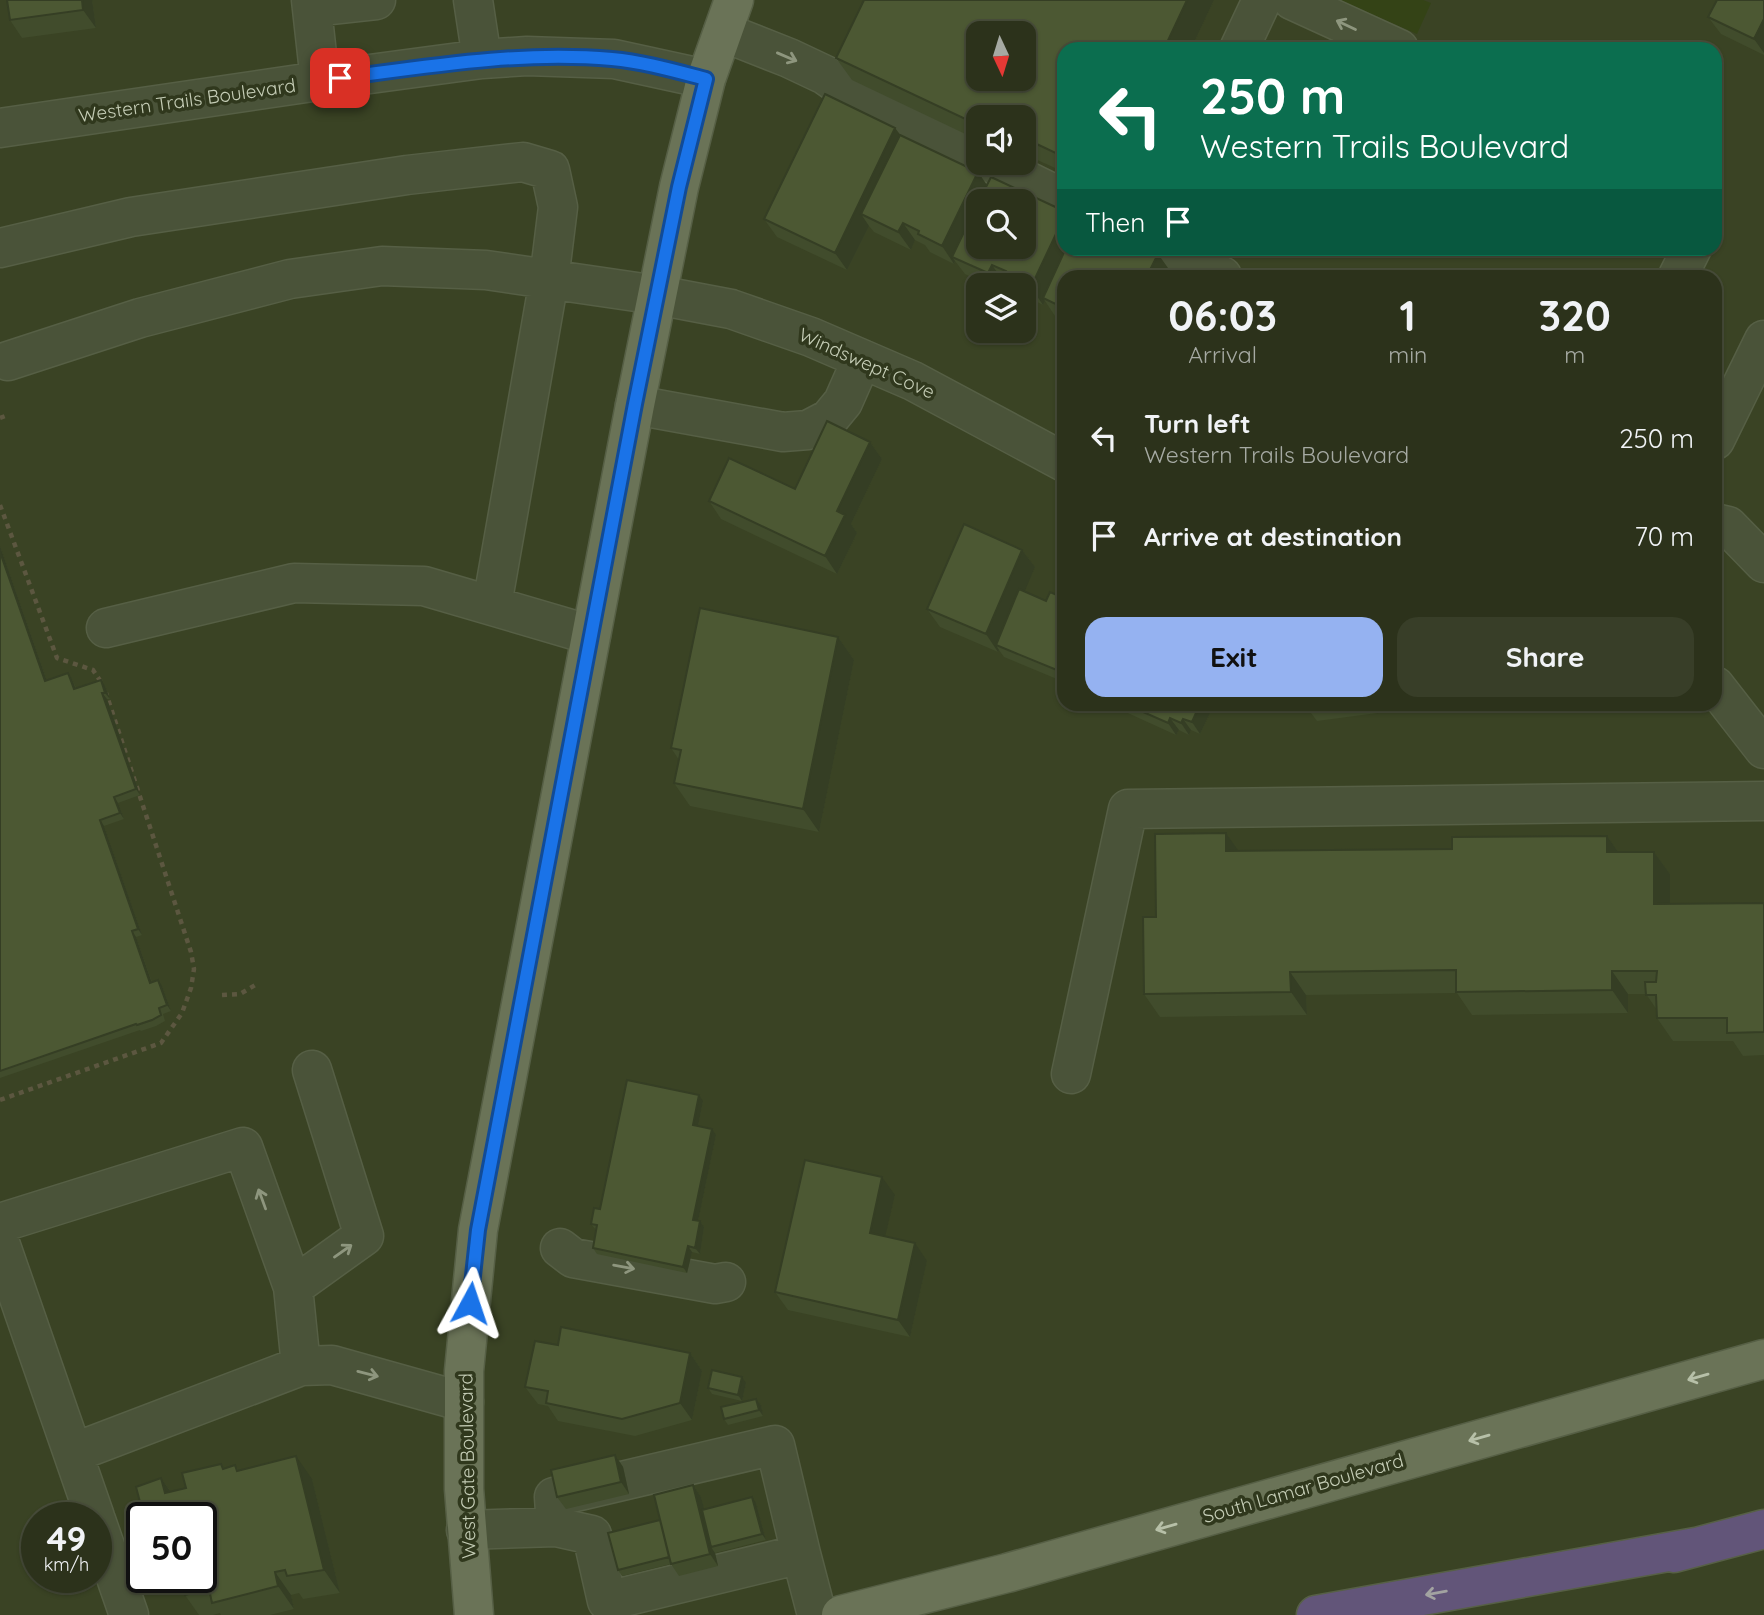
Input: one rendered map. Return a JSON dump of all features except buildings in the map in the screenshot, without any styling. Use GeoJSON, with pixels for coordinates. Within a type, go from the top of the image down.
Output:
{"type":"FeatureCollection","features":[{"type":"Feature","properties":{"kind":"highway"},"geometry":{"type":"LineString","coordinates":[[1464,1615],[1764,1529]]}},
{"type":"Feature","properties":{"kind":"highway"},"geometry":{"type":"LineString","coordinates":[[1316,1615],[1696,1547]]}},
{"type":"Feature","properties":{"kind":"main road","name":"West Gate Boulevard"},"geometry":{"type":"LineString","coordinates":[[474,1615],[466,1530],[464,1371],[478,1230],[635,404],[679,187],[706,79],[729,16]]}},
{"type":"Feature","properties":{"kind":"main road","name":"South Lamar Boulevard"},"geometry":{"type":"LineString","coordinates":[[841,1615],[1007,1573],[1764,1359]]}},
{"type":"Feature","properties":{"kind":"street"},"geometry":{"type":"LineString","coordinates":[[320,80],[312,4],[376,0]]}},
{"type":"Feature","properties":{"kind":"street"},"geometry":{"type":"LineString","coordinates":[[473,0],[482,59]]}},
{"type":"Feature","properties":{"kind":"street"},"geometry":{"type":"LineString","coordinates":[[1242,42],[1262,0]]}},
{"type":"Feature","properties":{"kind":"street"},"geometry":{"type":"LineString","coordinates":[[1292,0],[1384,42]]}},
{"type":"Feature","properties":{"kind":"street"},"geometry":{"type":"LineString","coordinates":[[729,16],[789,58],[825,75],[849,92],[966,151]]}},
{"type":"Feature","properties":{"kind":"street","name":"Western Trails Boulevard"},"geometry":{"type":"LineString","coordinates":[[0,128],[320,80],[482,59],[541,56],[614,60],[706,79]]}},
{"type":"Feature","properties":{"kind":"street"},"geometry":{"type":"LineString","coordinates":[[0,248],[131,217],[407,176],[523,162],[550,170],[558,207],[549,280],[492,605]]}},
{"type":"Feature","properties":{"kind":"street"},"geometry":{"type":"LineString","coordinates":[[1015,175],[1057,196]]}},
{"type":"Feature","properties":{"kind":"street"},"geometry":{"type":"LineString","coordinates":[[1182,256],[1210,270]]}},
{"type":"Feature","properties":{"kind":"street","name":"Windswept Cove"},"geometry":{"type":"LineString","coordinates":[[8,361],[140,318],[290,279],[382,266],[486,270],[657,295],[731,309],[811,337],[862,359],[961,405],[1057,458]]}},
{"type":"Feature","properties":{"kind":"street"},"geometry":{"type":"LineString","coordinates":[[635,404],[783,432],[808,430],[829,419],[843,402],[862,359]]}},
{"type":"Feature","properties":{"kind":"street"},"geometry":{"type":"LineString","coordinates":[[1722,428],[1759,362]]}},
{"type":"Feature","properties":{"kind":"street"},"geometry":{"type":"LineString","coordinates":[[1722,525],[1728,526],[1764,563]]}},
{"type":"Feature","properties":{"kind":"street"},"geometry":{"type":"LineString","coordinates":[[106,628],[295,583],[424,586],[591,635]]}},
{"type":"Feature","properties":{"kind":"street"},"geometry":{"type":"LineString","coordinates":[[1722,695],[1764,749]]}},
{"type":"Feature","properties":{"kind":"street"},"geometry":{"type":"LineString","coordinates":[[1071,1074],[1128,809],[1764,801]]}},
{"type":"Feature","properties":{"kind":"street"},"geometry":{"type":"LineString","coordinates":[[293,1287],[364,1236],[312,1070]]}},
{"type":"Feature","properties":{"kind":"street"},"geometry":{"type":"LineString","coordinates":[[0,1223],[243,1147],[293,1287],[301,1366]]}},
{"type":"Feature","properties":{"kind":"street"},"geometry":{"type":"LineString","coordinates":[[0,1243],[90,1502]]}},
{"type":"Feature","properties":{"kind":"street"},"geometry":{"type":"LineString","coordinates":[[560,1248],[573,1258],[715,1284],[726,1282]]}},
{"type":"Feature","properties":{"kind":"street"},"geometry":{"type":"LineString","coordinates":[[73,1453],[301,1366],[332,1365],[464,1402]]}},
{"type":"Feature","properties":{"kind":"street"},"geometry":{"type":"LineString","coordinates":[[556,1527],[554,1497],[775,1445],[817,1615]]}},
{"type":"Feature","properties":{"kind":"street"},"geometry":{"type":"LineString","coordinates":[[466,1530],[556,1527],[592,1535],[607,1601],[802,1554]]}},
{"type":"Feature","properties":{"kind":"street"},"geometry":{"type":"LineString","coordinates":[[112,1566],[129,1615]]}},
{"type":"Feature","properties":{"kind":"path"},"geometry":{"type":"LineString","coordinates":[[0,418],[8,415]]}},
{"type":"Feature","properties":{"kind":"path"},"geometry":{"type":"LineString","coordinates":[[0,505],[57,658],[93,670],[103,687],[187,939],[194,969],[183,1013],[161,1043],[0,1100]]}},
{"type":"Feature","properties":{"kind":"path"},"geometry":{"type":"LineString","coordinates":[[222,995],[240,994],[257,984]]}},
{"type":"Feature","properties":{"kind":"shaded area"},"geometry":{"type":"Polygon","coordinates":[[[1340,0],[1423,0],[1431,3],[1417,34],[1340,0]]]}},
{"type":"Feature","properties":{"kind":"route"},"geometry":{"type":"LineString","coordinates":[[340,78],[482,59],[527,56],[614,60],[650,65],[706,79],[679,187],[631,429],[478,1230],[470,1303]]}}]}
